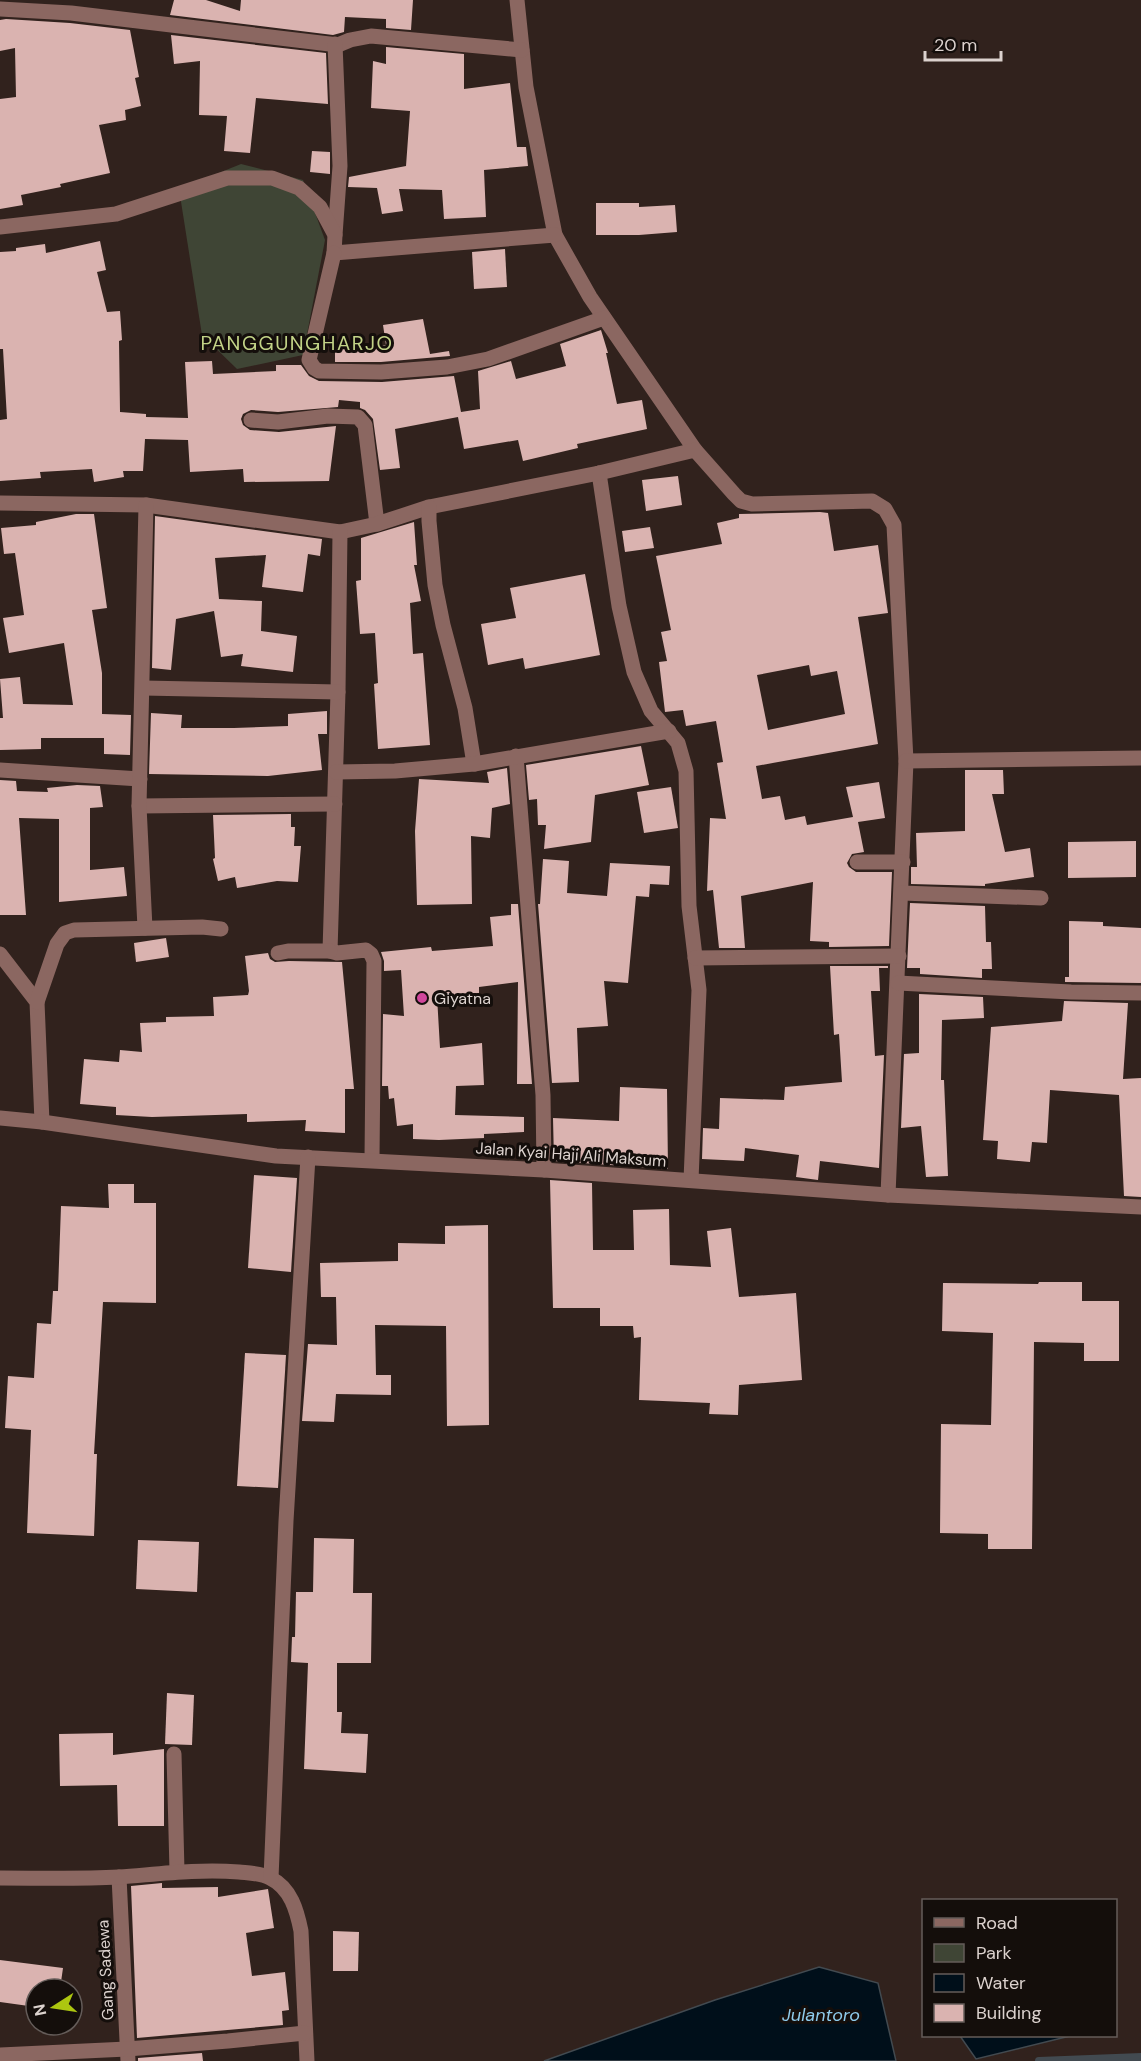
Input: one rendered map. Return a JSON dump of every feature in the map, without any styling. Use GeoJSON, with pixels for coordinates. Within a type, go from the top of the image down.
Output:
{"type":"FeatureCollection","features":[{"type":"Feature","properties":{"kind":"street"},"geometry":{"type":"LineString","coordinates":[[516,0],[526,87],[555,235],[603,318],[695,450],[741,501],[752,504],[872,501],[885,509],[894,525],[906,761],[888,1195]]}},
{"type":"Feature","properties":{"kind":"street"},"geometry":{"type":"LineString","coordinates":[[0,9],[71,13],[335,44],[371,36],[522,50]]}},
{"type":"Feature","properties":{"kind":"street"},"geometry":{"type":"LineString","coordinates":[[335,44],[340,166],[334,253],[309,360],[314,368],[319,371],[381,372],[447,367],[488,359],[603,318]]}},
{"type":"Feature","properties":{"kind":"street"},"geometry":{"type":"LineString","coordinates":[[0,227],[116,214],[228,178],[272,177],[299,189],[320,207],[335,235]]}},
{"type":"Feature","properties":{"kind":"street"},"geometry":{"type":"LineString","coordinates":[[334,253],[555,235]]}},
{"type":"Feature","properties":{"kind":"street"},"geometry":{"type":"LineString","coordinates":[[251,420],[278,422],[328,416],[357,417],[365,425],[377,524]]}},
{"type":"Feature","properties":{"kind":"street"},"geometry":{"type":"LineString","coordinates":[[0,503],[146,505],[340,532],[377,524],[429,507],[599,473],[695,450]]}},
{"type":"Feature","properties":{"kind":"street"},"geometry":{"type":"LineString","coordinates":[[599,473],[619,606],[634,672],[651,711],[678,743],[686,771],[689,906],[699,990],[692,1180]]}},
{"type":"Feature","properties":{"kind":"street"},"geometry":{"type":"LineString","coordinates":[[145,928],[139,806],[146,505]]}},
{"type":"Feature","properties":{"kind":"street"},"geometry":{"type":"LineString","coordinates":[[429,507],[435,585],[442,625],[465,708],[474,764]]}},
{"type":"Feature","properties":{"kind":"street"},"geometry":{"type":"LineString","coordinates":[[330,951],[338,692],[340,532]]}},
{"type":"Feature","properties":{"kind":"street"},"geometry":{"type":"LineString","coordinates":[[143,688],[338,692]]}},
{"type":"Feature","properties":{"kind":"street"},"geometry":{"type":"LineString","coordinates":[[336,772],[395,771],[474,764],[669,731]]}},
{"type":"Feature","properties":{"kind":"street"},"geometry":{"type":"LineString","coordinates":[[516,756],[543,1095],[543,1170]]}},
{"type":"Feature","properties":{"kind":"street"},"geometry":{"type":"LineString","coordinates":[[906,761],[1141,758]]}},
{"type":"Feature","properties":{"kind":"street"},"geometry":{"type":"LineString","coordinates":[[0,770],[140,779]]}},
{"type":"Feature","properties":{"kind":"street"},"geometry":{"type":"LineString","coordinates":[[139,806],[335,804]]}},
{"type":"Feature","properties":{"kind":"street"},"geometry":{"type":"LineString","coordinates":[[857,862],[903,862]]}},
{"type":"Feature","properties":{"kind":"street"},"geometry":{"type":"LineString","coordinates":[[902,893],[1041,898]]}},
{"type":"Feature","properties":{"kind":"street"},"geometry":{"type":"LineString","coordinates":[[42,1122],[37,1002],[57,944],[65,933],[74,930],[145,928],[221,929]]}},
{"type":"Feature","properties":{"kind":"street"},"geometry":{"type":"LineString","coordinates":[[279,953],[288,951],[337,953],[366,950],[371,954],[374,961],[372,1160]]}},
{"type":"Feature","properties":{"kind":"street"},"geometry":{"type":"LineString","coordinates":[[0,954],[37,1002]]}},
{"type":"Feature","properties":{"kind":"street"},"geometry":{"type":"LineString","coordinates":[[695,958],[899,956]]}},
{"type":"Feature","properties":{"kind":"street"},"geometry":{"type":"LineString","coordinates":[[898,983],[1071,992],[1141,993]]}},
{"type":"Feature","properties":{"kind":"street","name":"Jalan Kyai Haji Ali Maksum"},"geometry":{"type":"LineString","coordinates":[[0,1118],[276,1156],[543,1170],[888,1195],[1141,1207]]}},
{"type":"Feature","properties":{"kind":"street"},"geometry":{"type":"LineString","coordinates":[[271,1878],[286,1521],[308,1157]]}},
{"type":"Feature","properties":{"kind":"street"},"geometry":{"type":"LineString","coordinates":[[174,1754],[177,1871]]}},
{"type":"Feature","properties":{"kind":"street"},"geometry":{"type":"LineString","coordinates":[[0,1878],[118,1877],[177,1871],[231,1872],[271,1878],[288,1893],[294,1902],[297,1915],[300,1931],[307,2061]]}},
{"type":"Feature","properties":{"kind":"street","name":"Gang Sadewa"},"geometry":{"type":"LineString","coordinates":[[118,1877],[127,2055]]}},
{"type":"Feature","properties":{"kind":"street"},"geometry":{"type":"LineString","coordinates":[[0,2055],[127,2055],[305,2033]]}},
{"type":"Feature","properties":{"kind":"green space"},"geometry":{"type":"Polygon","coordinates":[[[241,164],[303,180],[325,240],[303,355],[237,369],[202,335],[179,189],[241,164]]]}},
{"type":"Feature","properties":{"kind":"water","name":"Julantoro"},"geometry":{"type":"Polygon","coordinates":[[[819,1967],[878,1983],[896,2061],[544,2061],[715,2000],[819,1967]]]}},
{"type":"Feature","properties":{"kind":"water"},"geometry":{"type":"Polygon","coordinates":[[[961,2037],[1066,2037],[976,2059],[961,2037]]]}},
{"type":"Feature","properties":{"kind":"building"},"geometry":{"type":"Polygon","coordinates":[[[174,0],[206,0],[240,11],[241,0],[413,0],[411,30],[386,28],[386,19],[345,17],[344,32],[333,35],[170,15],[174,0]]]}},
{"type":"Feature","properties":{"kind":"building"},"geometry":{"type":"Polygon","coordinates":[[[0,20],[130,30],[139,77],[135,78],[141,106],[125,110],[126,120],[99,125],[110,173],[60,184],[61,187],[21,195],[23,205],[0,209],[0,99],[16,97],[15,48],[0,51],[0,20]]]}},
{"type":"Feature","properties":{"kind":"building"},"geometry":{"type":"Polygon","coordinates":[[[171,35],[326,53],[328,104],[256,98],[250,153],[224,151],[227,116],[199,115],[200,61],[174,64],[171,35]]]}},
{"type":"Feature","properties":{"kind":"building"},"geometry":{"type":"Polygon","coordinates":[[[386,47],[464,54],[464,89],[510,83],[517,147],[526,147],[528,166],[484,170],[486,217],[444,219],[442,190],[399,189],[403,211],[382,214],[377,188],[348,187],[349,177],[406,166],[410,111],[371,108],[373,61],[386,64],[386,47]]]}},
{"type":"Feature","properties":{"kind":"building"},"geometry":{"type":"Polygon","coordinates":[[[312,151],[330,152],[330,174],[310,172],[312,151]]]}},
{"type":"Feature","properties":{"kind":"building"},"geometry":{"type":"Polygon","coordinates":[[[596,203],[639,203],[639,207],[675,205],[677,232],[596,235],[596,203]]]}},
{"type":"Feature","properties":{"kind":"building"},"geometry":{"type":"Polygon","coordinates":[[[100,241],[106,270],[97,272],[107,312],[120,311],[122,340],[119,341],[120,412],[146,414],[146,417],[188,418],[185,362],[212,361],[213,374],[276,371],[276,365],[301,365],[309,376],[319,381],[382,382],[454,376],[461,412],[480,409],[478,371],[511,361],[516,379],[566,366],[560,344],[601,330],[608,353],[606,353],[617,404],[642,400],[647,429],[577,444],[578,448],[523,461],[518,440],[464,449],[458,417],[395,429],[400,468],[380,470],[373,419],[360,408],[360,402],[339,400],[338,407],[278,412],[251,410],[243,414],[241,419],[243,425],[250,430],[279,432],[336,426],[329,481],[244,482],[243,469],[190,472],[188,440],[145,439],[143,471],[123,471],[124,477],[94,482],[92,469],[40,472],[41,478],[0,481],[0,420],[7,419],[3,349],[0,349],[0,252],[16,251],[16,248],[45,244],[46,253],[100,241]]]}},
{"type":"Feature","properties":{"kind":"building"},"geometry":{"type":"Polygon","coordinates":[[[505,249],[507,287],[474,289],[472,252],[505,249]]]}},
{"type":"Feature","properties":{"kind":"building"},"geometry":{"type":"Polygon","coordinates":[[[423,319],[430,354],[449,351],[450,356],[381,362],[335,362],[335,346],[386,345],[383,325],[423,319]]]}},
{"type":"Feature","properties":{"kind":"building"},"geometry":{"type":"Polygon","coordinates":[[[678,476],[682,505],[646,511],[642,480],[678,476]]]}},
{"type":"Feature","properties":{"kind":"building"},"geometry":{"type":"Polygon","coordinates":[[[828,513],[834,551],[878,545],[888,613],[858,617],[878,744],[756,766],[762,799],[780,796],[785,820],[805,816],[807,825],[853,817],[846,787],[879,782],[885,818],[858,822],[864,852],[852,854],[847,863],[856,872],[892,872],[889,946],[829,947],[829,942],[810,941],[813,882],[741,896],[745,948],[719,948],[713,890],[707,891],[710,818],[726,819],[717,763],[723,762],[716,721],[686,726],[683,710],[665,712],[659,662],[667,661],[661,632],[671,630],[656,556],[722,544],[717,523],[739,518],[739,514],[828,513]],[[809,665],[757,675],[768,730],[845,714],[837,671],[811,676],[809,665]]]}},
{"type":"Feature","properties":{"kind":"building"},"geometry":{"type":"Polygon","coordinates":[[[76,514],[94,514],[107,608],[92,610],[102,673],[102,714],[131,715],[130,755],[104,754],[104,738],[41,738],[41,749],[0,750],[0,718],[3,718],[0,679],[20,677],[23,704],[73,705],[64,643],[9,653],[3,618],[24,615],[15,553],[4,554],[1,528],[36,525],[36,522],[76,514]]]}},
{"type":"Feature","properties":{"kind":"building"},"geometry":{"type":"Polygon","coordinates":[[[155,516],[322,539],[320,556],[308,554],[303,592],[262,587],[266,555],[215,558],[219,599],[262,601],[261,631],[297,636],[293,672],[241,666],[243,654],[221,657],[214,611],[176,619],[171,670],[152,668],[155,516]]]}},
{"type":"Feature","properties":{"kind":"building"},"geometry":{"type":"Polygon","coordinates":[[[414,522],[417,565],[414,565],[421,601],[410,603],[413,654],[423,653],[430,745],[378,749],[374,684],[378,683],[375,633],[360,634],[356,581],[361,580],[361,538],[414,522]]]}},
{"type":"Feature","properties":{"kind":"building"},"geometry":{"type":"Polygon","coordinates":[[[650,527],[654,548],[625,552],[622,531],[650,527]]]}},
{"type":"Feature","properties":{"kind":"building"},"geometry":{"type":"Polygon","coordinates":[[[585,574],[600,655],[525,669],[523,658],[488,665],[481,624],[516,618],[510,588],[585,574]]]}},
{"type":"Feature","properties":{"kind":"building"},"geometry":{"type":"Polygon","coordinates":[[[327,711],[327,734],[318,734],[322,770],[268,776],[149,774],[151,713],[182,715],[181,728],[234,728],[288,726],[288,714],[327,711]]]}},
{"type":"Feature","properties":{"kind":"building"},"geometry":{"type":"Polygon","coordinates":[[[641,746],[649,785],[595,795],[591,842],[544,849],[546,825],[538,825],[537,799],[529,800],[526,765],[641,746]]]}},
{"type":"Feature","properties":{"kind":"building"},"geometry":{"type":"Polygon","coordinates":[[[507,768],[510,804],[492,808],[490,838],[471,836],[472,904],[417,905],[415,831],[419,779],[489,783],[487,772],[507,768]]]}},
{"type":"Feature","properties":{"kind":"building"},"geometry":{"type":"Polygon","coordinates":[[[965,770],[1003,770],[1004,794],[992,794],[1005,852],[1030,848],[1034,877],[985,884],[985,886],[911,884],[911,867],[917,867],[916,833],[965,831],[965,770]]]}},
{"type":"Feature","properties":{"kind":"building"},"geometry":{"type":"Polygon","coordinates":[[[0,780],[16,781],[17,791],[48,792],[47,788],[77,785],[100,786],[103,807],[90,808],[90,870],[124,867],[127,896],[59,902],[59,819],[19,818],[26,915],[0,915],[0,780]]]}},
{"type":"Feature","properties":{"kind":"building"},"geometry":{"type":"Polygon","coordinates":[[[671,787],[678,828],[644,833],[637,792],[671,787]]]}},
{"type":"Feature","properties":{"kind":"building"},"geometry":{"type":"Polygon","coordinates":[[[291,814],[291,827],[295,827],[294,846],[301,846],[298,882],[277,881],[237,888],[235,877],[218,881],[213,859],[215,858],[213,815],[291,814]]]}},
{"type":"Feature","properties":{"kind":"building"},"geometry":{"type":"Polygon","coordinates":[[[1136,841],[1136,877],[1068,878],[1068,842],[1136,841]]]}},
{"type":"Feature","properties":{"kind":"building"},"geometry":{"type":"Polygon","coordinates":[[[543,859],[569,861],[567,893],[607,896],[610,863],[670,866],[669,885],[650,884],[649,897],[636,896],[628,983],[604,981],[608,1026],[577,1028],[579,1082],[552,1083],[538,904],[540,904],[543,859]]]}},
{"type":"Feature","properties":{"kind":"building"},"geometry":{"type":"Polygon","coordinates":[[[910,903],[985,906],[986,942],[991,942],[992,969],[982,969],[982,978],[920,974],[920,968],[907,968],[910,903]]]}},
{"type":"Feature","properties":{"kind":"building"},"geometry":{"type":"Polygon","coordinates":[[[511,904],[518,904],[532,1084],[517,1084],[518,982],[479,987],[479,993],[437,996],[440,1048],[482,1043],[484,1085],[456,1086],[455,1115],[524,1117],[524,1132],[484,1134],[484,1138],[413,1139],[413,1124],[397,1126],[394,1098],[389,1099],[388,1086],[382,1086],[383,1014],[404,1016],[401,970],[384,971],[381,952],[431,947],[432,951],[493,946],[490,917],[511,915],[511,904]]]}},
{"type":"Feature","properties":{"kind":"building"},"geometry":{"type":"Polygon","coordinates":[[[1069,921],[1103,922],[1103,926],[1141,928],[1141,983],[1065,982],[1065,977],[1069,977],[1069,921]]]}},
{"type":"Feature","properties":{"kind":"building"},"geometry":{"type":"Polygon","coordinates":[[[166,938],[169,957],[136,962],[134,943],[166,938]]]}},
{"type":"Feature","properties":{"kind":"building"},"geometry":{"type":"Polygon","coordinates":[[[268,953],[270,959],[275,962],[342,962],[354,1089],[345,1089],[345,1133],[305,1131],[306,1120],[247,1122],[247,1114],[152,1117],[116,1115],[116,1107],[80,1104],[84,1059],[119,1062],[120,1050],[142,1052],[140,1023],[166,1022],[166,1017],[214,1016],[213,997],[248,995],[245,956],[268,953]]]}},
{"type":"Feature","properties":{"kind":"building"},"geometry":{"type":"Polygon","coordinates":[[[830,966],[888,966],[888,968],[879,968],[880,991],[871,991],[875,1056],[884,1055],[879,1168],[820,1161],[818,1180],[796,1177],[799,1155],[745,1148],[744,1161],[702,1159],[703,1128],[719,1129],[720,1098],[784,1100],[785,1087],[842,1082],[839,1034],[834,1035],[830,966]]]}},
{"type":"Feature","properties":{"kind":"building"},"geometry":{"type":"Polygon","coordinates":[[[919,994],[983,997],[984,1018],[942,1020],[941,1080],[944,1080],[948,1176],[926,1177],[921,1126],[901,1128],[904,1054],[919,1053],[919,994]]]}},
{"type":"Feature","properties":{"kind":"building"},"geometry":{"type":"Polygon","coordinates":[[[1064,1001],[1128,1003],[1123,1079],[1141,1078],[1141,1197],[1124,1196],[1119,1095],[1050,1090],[1047,1143],[1032,1142],[1030,1162],[997,1159],[998,1141],[983,1140],[991,1027],[1062,1021],[1064,1001]]]}},
{"type":"Feature","properties":{"kind":"building"},"geometry":{"type":"Polygon","coordinates":[[[620,1087],[667,1089],[668,1169],[554,1161],[553,1118],[619,1121],[620,1087]]]}},
{"type":"Feature","properties":{"kind":"building"},"geometry":{"type":"Polygon","coordinates":[[[254,1175],[297,1178],[291,1272],[248,1268],[254,1175]]]}},
{"type":"Feature","properties":{"kind":"building"},"geometry":{"type":"Polygon","coordinates":[[[550,1180],[592,1183],[593,1250],[634,1250],[633,1210],[669,1209],[670,1265],[711,1267],[707,1231],[731,1228],[739,1297],[796,1293],[802,1380],[739,1385],[738,1415],[709,1414],[710,1403],[639,1400],[641,1337],[634,1338],[633,1326],[600,1326],[600,1308],[553,1308],[550,1180]]]}},
{"type":"Feature","properties":{"kind":"building"},"geometry":{"type":"Polygon","coordinates":[[[108,1184],[134,1184],[134,1203],[156,1203],[156,1303],[103,1302],[94,1454],[97,1454],[94,1536],[27,1533],[31,1430],[5,1428],[8,1376],[34,1378],[37,1323],[51,1324],[53,1291],[58,1291],[61,1206],[109,1208],[108,1184]]]}},
{"type":"Feature","properties":{"kind":"building"},"geometry":{"type":"Polygon","coordinates":[[[488,1225],[489,1425],[447,1426],[446,1326],[375,1325],[376,1375],[391,1375],[391,1395],[336,1394],[334,1422],[302,1421],[308,1344],[337,1345],[336,1297],[321,1297],[320,1263],[398,1261],[398,1243],[445,1244],[445,1226],[488,1225]]]}},
{"type":"Feature","properties":{"kind":"building"},"geometry":{"type":"Polygon","coordinates":[[[1039,1282],[1082,1282],[1082,1301],[1119,1301],[1119,1361],[1084,1361],[1084,1343],[1034,1342],[1032,1549],[988,1549],[988,1534],[940,1533],[941,1424],[991,1425],[993,1333],[942,1331],[943,1283],[1038,1284],[1039,1282]]]}},
{"type":"Feature","properties":{"kind":"building"},"geometry":{"type":"Polygon","coordinates":[[[245,1353],[286,1355],[278,1488],[237,1486],[245,1353]]]}},
{"type":"Feature","properties":{"kind":"building"},"geometry":{"type":"Polygon","coordinates":[[[314,1538],[354,1539],[353,1593],[372,1593],[371,1663],[337,1663],[337,1712],[342,1712],[341,1733],[368,1734],[366,1773],[304,1769],[308,1663],[291,1662],[292,1637],[295,1637],[296,1592],[313,1592],[314,1538]]]}},
{"type":"Feature","properties":{"kind":"building"},"geometry":{"type":"Polygon","coordinates":[[[138,1540],[199,1542],[197,1592],[136,1589],[138,1540]]]}},
{"type":"Feature","properties":{"kind":"building"},"geometry":{"type":"Polygon","coordinates":[[[167,1693],[194,1695],[192,1745],[165,1744],[167,1693]]]}},
{"type":"Feature","properties":{"kind":"building"},"geometry":{"type":"Polygon","coordinates":[[[113,1733],[113,1755],[164,1749],[164,1826],[118,1826],[117,1785],[60,1786],[59,1734],[113,1733]]]}},
{"type":"Feature","properties":{"kind":"building"},"geometry":{"type":"Polygon","coordinates":[[[162,1883],[162,1888],[218,1887],[218,1897],[268,1889],[274,1928],[246,1933],[252,1976],[285,1972],[289,2010],[282,2011],[283,2025],[137,2038],[131,1886],[162,1883]]]}},
{"type":"Feature","properties":{"kind":"building"},"geometry":{"type":"Polygon","coordinates":[[[333,1931],[359,1932],[358,1971],[333,1971],[333,1931]]]}},
{"type":"Feature","properties":{"kind":"building"},"geometry":{"type":"Polygon","coordinates":[[[0,1960],[63,1968],[62,1977],[24,1977],[24,2005],[0,2002],[0,1960]]]}},
{"type":"Feature","properties":{"kind":"building"},"geometry":{"type":"Polygon","coordinates":[[[202,2053],[203,2061],[138,2061],[138,2058],[202,2053]]]}},
{"type":"Feature","properties":{"kind":"waterway"},"geometry":{"type":"LineString","coordinates":[[1039,2061],[1141,2057]]}},
{"type":"Feature","properties":{"kind":"place","name":"Giyatna"},"geometry":{"type":"Point","coordinates":[422,998]}},
{"type":"Feature","properties":{"kind":"district","name":"PANGGUNGHARJO"},"geometry":{"type":"Point","coordinates":[297,343]}}]}
